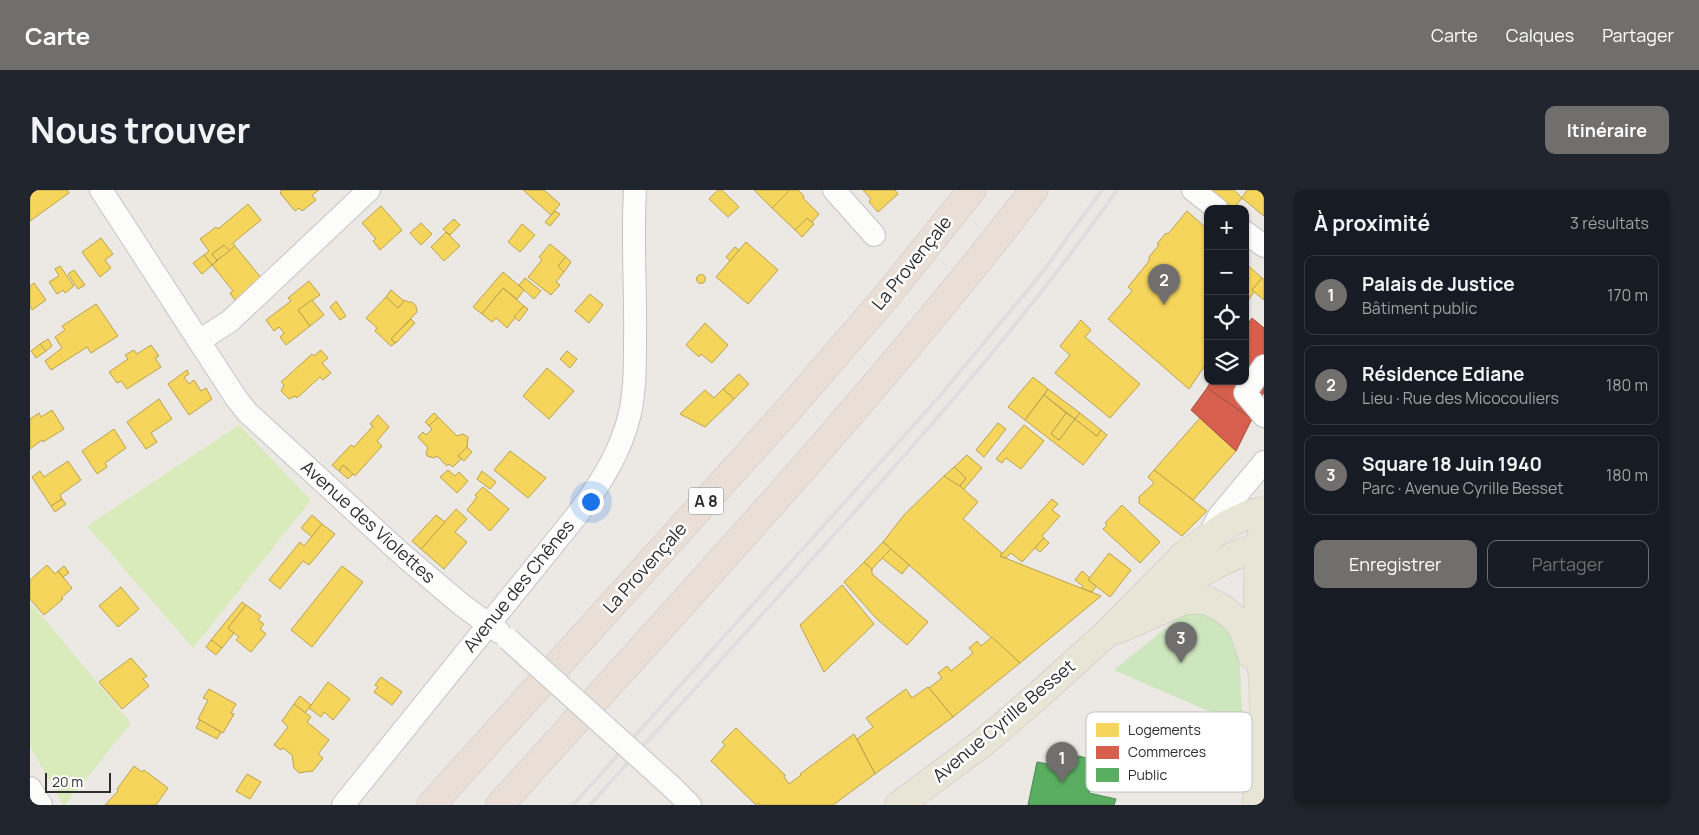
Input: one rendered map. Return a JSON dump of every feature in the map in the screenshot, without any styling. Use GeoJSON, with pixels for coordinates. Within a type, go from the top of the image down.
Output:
{"type":"FeatureCollection","features":[{"type":"Feature","properties":{"kind":"highway","name":"La Provençale"},"geometry":{"type":"LineString","coordinates":[[431,805],[790,408],[885,298],[972,190]]}},
{"type":"Feature","properties":{"kind":"highway"},"geometry":{"type":"LineString","coordinates":[[500,805],[872,390],[970,273],[1034,190]]}},
{"type":"Feature","properties":{"kind":"main road","name":"Avenue Cyrille Besset"},"geometry":{"type":"LineString","coordinates":[[899,805],[984,742],[1106,634],[1184,555],[1228,524],[1252,513],[1264,512]]}},
{"type":"Feature","properties":{"kind":"main road","name":"Avenue Cyrille Besset"},"geometry":{"type":"LineString","coordinates":[[1106,634],[1197,576],[1239,554],[1262,539]]}},
{"type":"Feature","properties":{"kind":"main road"},"geometry":{"type":"LineString","coordinates":[[1256,805],[1264,741],[1263,686],[1258,626],[1262,539]]}},
{"type":"Feature","properties":{"kind":"main road"},"geometry":{"type":"LineString","coordinates":[[1106,634],[1185,600],[1212,602],[1230,614],[1242,629],[1263,686]]}},
{"type":"Feature","properties":{"kind":"street","name":"Avenue des Violettes"},"geometry":{"type":"LineString","coordinates":[[101,190],[236,398],[261,426],[405,557],[508,639],[690,805]]}},
{"type":"Feature","properties":{"kind":"street"},"geometry":{"type":"LineString","coordinates":[[199,341],[230,321],[369,190]]}},
{"type":"Feature","properties":{"kind":"street","name":"Avenue des Chênes"},"geometry":{"type":"LineString","coordinates":[[343,805],[593,495],[610,464],[625,430],[633,393],[636,304],[635,190]]}},
{"type":"Feature","properties":{"kind":"street"},"geometry":{"type":"LineString","coordinates":[[834,190],[874,235]]}},
{"type":"Feature","properties":{"kind":"street"},"geometry":{"type":"LineString","coordinates":[[1193,190],[1212,205]]}},
{"type":"Feature","properties":{"kind":"street"},"geometry":{"type":"LineString","coordinates":[[1249,235],[1264,246]]}},
{"type":"Feature","properties":{"kind":"street"},"geometry":{"type":"LineString","coordinates":[[1264,366],[1246,394],[1264,416]]}},
{"type":"Feature","properties":{"kind":"street"},"geometry":{"type":"LineString","coordinates":[[1209,536],[1219,516],[1264,462]]}},
{"type":"Feature","properties":{"kind":"street"},"geometry":{"type":"LineString","coordinates":[[30,788],[41,805]]}},
{"type":"Feature","properties":{"kind":"green space"},"geometry":{"type":"Polygon","coordinates":[[[239,425],[311,500],[193,648],[87,526],[239,425]]]}},
{"type":"Feature","properties":{"kind":"green space"},"geometry":{"type":"Polygon","coordinates":[[[30,602],[131,723],[65,805],[63,805],[30,746],[30,602]]]}},
{"type":"Feature","properties":{"kind":"green space"},"geometry":{"type":"Polygon","coordinates":[[[1189,609],[1204,609],[1232,632],[1239,655],[1242,712],[1211,712],[1114,670],[1189,609]]]}},
{"type":"Feature","properties":{"kind":"building: Logements"},"geometry":{"type":"Polygon","coordinates":[[[30,190],[67,190],[69,193],[30,221],[30,190]]]}},
{"type":"Feature","properties":{"kind":"building: Logements"},"geometry":{"type":"Polygon","coordinates":[[[280,190],[319,190],[312,195],[316,200],[302,211],[299,208],[295,211],[280,193],[282,192],[280,190]]]}},
{"type":"Feature","properties":{"kind":"building: Logements"},"geometry":{"type":"Polygon","coordinates":[[[523,190],[544,190],[560,204],[551,215],[523,190]]]}},
{"type":"Feature","properties":{"kind":"building: Logements"},"geometry":{"type":"Polygon","coordinates":[[[718,190],[722,190],[739,207],[728,217],[709,199],[718,190]]]}},
{"type":"Feature","properties":{"kind":"building: Logements"},"geometry":{"type":"Polygon","coordinates":[[[754,190],[790,190],[772,208],[754,190]]]}},
{"type":"Feature","properties":{"kind":"building: Logements"},"geometry":{"type":"Polygon","coordinates":[[[790,190],[798,190],[804,196],[803,198],[819,214],[812,222],[807,218],[795,230],[772,208],[790,190]]]}},
{"type":"Feature","properties":{"kind":"building: Logements"},"geometry":{"type":"Polygon","coordinates":[[[863,190],[895,190],[898,194],[878,212],[869,202],[871,199],[863,190]]]}},
{"type":"Feature","properties":{"kind":"building: Logements"},"geometry":{"type":"Polygon","coordinates":[[[1211,190],[1234,190],[1242,198],[1236,205],[1228,205],[1211,190]]]}},
{"type":"Feature","properties":{"kind":"building: Logements"},"geometry":{"type":"Polygon","coordinates":[[[1247,190],[1264,190],[1264,216],[1242,198],[1247,190]]]}},
{"type":"Feature","properties":{"kind":"building: Logements"},"geometry":{"type":"Polygon","coordinates":[[[248,204],[261,220],[233,243],[235,246],[230,251],[224,245],[212,254],[217,260],[212,265],[204,255],[209,251],[200,239],[216,227],[218,229],[248,204]]]}},
{"type":"Feature","properties":{"kind":"building: Logements"},"geometry":{"type":"Polygon","coordinates":[[[381,206],[402,230],[380,250],[373,241],[376,239],[362,223],[381,206]]]}},
{"type":"Feature","properties":{"kind":"building: Logements"},"geometry":{"type":"Polygon","coordinates":[[[555,211],[560,214],[550,226],[545,222],[555,211]]]}},
{"type":"Feature","properties":{"kind":"building: Logements"},"geometry":{"type":"Polygon","coordinates":[[[1187,211],[1204,226],[1204,367],[1189,389],[1108,319],[1132,291],[1128,287],[1149,261],[1149,257],[1159,245],[1157,244],[1166,233],[1168,234],[1187,211]]]}},
{"type":"Feature","properties":{"kind":"building: Logements"},"geometry":{"type":"Polygon","coordinates":[[[807,218],[814,224],[802,237],[795,230],[807,218]]]}},
{"type":"Feature","properties":{"kind":"building: Logements"},"geometry":{"type":"Polygon","coordinates":[[[454,219],[460,225],[450,235],[443,229],[454,219]]]}},
{"type":"Feature","properties":{"kind":"building: Logements"},"geometry":{"type":"Polygon","coordinates":[[[421,223],[432,234],[421,245],[410,233],[421,223]]]}},
{"type":"Feature","properties":{"kind":"building: Logements"},"geometry":{"type":"Polygon","coordinates":[[[522,224],[535,235],[520,252],[508,242],[522,224]]]}},
{"type":"Feature","properties":{"kind":"building: Logements"},"geometry":{"type":"Polygon","coordinates":[[[446,232],[460,246],[444,261],[431,247],[446,232]]]}},
{"type":"Feature","properties":{"kind":"building: Logements"},"geometry":{"type":"Polygon","coordinates":[[[101,238],[113,254],[105,260],[111,268],[100,277],[82,252],[101,238]]]}},
{"type":"Feature","properties":{"kind":"building: Logements"},"geometry":{"type":"Polygon","coordinates":[[[746,242],[778,270],[748,304],[716,277],[746,242]]]}},
{"type":"Feature","properties":{"kind":"building: Logements"},"geometry":{"type":"Polygon","coordinates":[[[550,244],[566,257],[558,266],[564,272],[556,282],[560,285],[551,295],[528,277],[542,260],[539,257],[550,244]]]}},
{"type":"Feature","properties":{"kind":"building: Logements"},"geometry":{"type":"Polygon","coordinates":[[[224,245],[230,251],[217,260],[212,254],[224,245]]]}},
{"type":"Feature","properties":{"kind":"building: Logements"},"geometry":{"type":"Polygon","coordinates":[[[235,246],[263,280],[236,302],[230,293],[233,291],[212,265],[235,246]]]}},
{"type":"Feature","properties":{"kind":"building: Logements"},"geometry":{"type":"Polygon","coordinates":[[[735,247],[739,250],[730,261],[726,257],[735,247]]]}},
{"type":"Feature","properties":{"kind":"building: Logements"},"geometry":{"type":"Polygon","coordinates":[[[204,255],[212,265],[202,274],[193,263],[204,255]]]}},
{"type":"Feature","properties":{"kind":"building: Logements"},"geometry":{"type":"Polygon","coordinates":[[[566,257],[571,262],[564,272],[558,266],[566,257]]]}},
{"type":"Feature","properties":{"kind":"building: Logements"},"geometry":{"type":"Polygon","coordinates":[[[60,266],[74,286],[65,293],[63,290],[57,294],[49,282],[59,276],[55,269],[60,266]]]}},
{"type":"Feature","properties":{"kind":"building: Logements"},"geometry":{"type":"Polygon","coordinates":[[[1249,267],[1262,278],[1252,290],[1254,292],[1249,299],[1249,267]]]}},
{"type":"Feature","properties":{"kind":"building: Logements"},"geometry":{"type":"Polygon","coordinates":[[[74,270],[85,285],[78,289],[68,274],[74,270]]]}},
{"type":"Feature","properties":{"kind":"building: Logements"},"geometry":{"type":"Polygon","coordinates":[[[503,272],[524,290],[517,299],[503,288],[482,314],[473,307],[503,272]]]}},
{"type":"Feature","properties":{"kind":"building: Logements"},"geometry":{"type":"Polygon","coordinates":[[[701,274],[706,279],[701,284],[696,279],[701,274]]]}},
{"type":"Feature","properties":{"kind":"building: Logements"},"geometry":{"type":"Polygon","coordinates":[[[525,278],[541,291],[534,299],[519,285],[525,278]]]}},
{"type":"Feature","properties":{"kind":"building: Logements"},"geometry":{"type":"Polygon","coordinates":[[[1262,278],[1264,279],[1264,300],[1252,290],[1262,278]]]}},
{"type":"Feature","properties":{"kind":"building: Logements"},"geometry":{"type":"Polygon","coordinates":[[[309,281],[320,295],[298,310],[310,326],[286,345],[280,337],[284,333],[279,327],[274,331],[266,320],[291,301],[288,298],[309,281]]]}},
{"type":"Feature","properties":{"kind":"building: Logements"},"geometry":{"type":"Polygon","coordinates":[[[34,283],[46,300],[32,310],[30,306],[30,286],[34,283]]]}},
{"type":"Feature","properties":{"kind":"building: Logements"},"geometry":{"type":"Polygon","coordinates":[[[503,288],[524,306],[507,328],[496,318],[492,322],[482,314],[503,288]]]}},
{"type":"Feature","properties":{"kind":"building: Logements"},"geometry":{"type":"Polygon","coordinates":[[[391,290],[404,301],[398,308],[386,297],[391,290]]]}},
{"type":"Feature","properties":{"kind":"building: Logements"},"geometry":{"type":"Polygon","coordinates":[[[590,294],[603,305],[589,323],[575,311],[590,294]]]}},
{"type":"Feature","properties":{"kind":"building: Logements"},"geometry":{"type":"Polygon","coordinates":[[[386,297],[398,308],[405,300],[412,302],[416,306],[417,312],[391,339],[395,343],[391,346],[375,331],[377,328],[366,318],[386,297]]]}},
{"type":"Feature","properties":{"kind":"building: Logements"},"geometry":{"type":"Polygon","coordinates":[[[312,300],[324,315],[310,326],[298,310],[312,300]]]}},
{"type":"Feature","properties":{"kind":"building: Logements"},"geometry":{"type":"Polygon","coordinates":[[[336,301],[346,316],[340,320],[330,307],[336,301]]]}},
{"type":"Feature","properties":{"kind":"building: Logements"},"geometry":{"type":"Polygon","coordinates":[[[96,304],[118,336],[91,353],[87,347],[51,370],[45,361],[62,348],[55,337],[65,330],[62,326],[96,304]]]}},
{"type":"Feature","properties":{"kind":"building: Logements"},"geometry":{"type":"Polygon","coordinates":[[[524,306],[528,309],[519,321],[514,317],[524,306]]]}},
{"type":"Feature","properties":{"kind":"building: Logements"},"geometry":{"type":"Polygon","coordinates":[[[411,319],[415,323],[396,343],[391,339],[411,319]]]}},
{"type":"Feature","properties":{"kind":"building: Logements"},"geometry":{"type":"Polygon","coordinates":[[[1081,320],[1091,330],[1085,337],[1140,384],[1110,418],[1055,373],[1070,355],[1060,346],[1081,320]]]}},
{"type":"Feature","properties":{"kind":"building: Logements"},"geometry":{"type":"Polygon","coordinates":[[[705,323],[728,345],[712,363],[701,354],[699,357],[686,345],[705,323]]]}},
{"type":"Feature","properties":{"kind":"building: Logements"},"geometry":{"type":"Polygon","coordinates":[[[48,339],[52,346],[46,351],[40,344],[48,339]]]}},
{"type":"Feature","properties":{"kind":"building: Logements"},"geometry":{"type":"Polygon","coordinates":[[[40,344],[46,351],[36,358],[31,351],[40,344]]]}},
{"type":"Feature","properties":{"kind":"building: Logements"},"geometry":{"type":"Polygon","coordinates":[[[151,345],[159,356],[155,358],[161,367],[127,389],[121,381],[117,383],[109,372],[128,359],[125,355],[134,350],[137,354],[151,345]]]}},
{"type":"Feature","properties":{"kind":"building: Logements"},"geometry":{"type":"Polygon","coordinates":[[[321,350],[328,358],[322,363],[331,373],[323,380],[320,377],[297,398],[295,396],[289,399],[281,391],[284,385],[281,382],[312,354],[314,356],[321,350]]]}},
{"type":"Feature","properties":{"kind":"building: Logements"},"geometry":{"type":"Polygon","coordinates":[[[567,351],[577,359],[570,368],[560,359],[567,351]]]}},
{"type":"Feature","properties":{"kind":"building: Logements"},"geometry":{"type":"Polygon","coordinates":[[[547,368],[574,391],[549,419],[523,396],[547,368]]]}},
{"type":"Feature","properties":{"kind":"building: Logements"},"geometry":{"type":"Polygon","coordinates":[[[187,370],[189,374],[184,377],[189,384],[194,380],[201,391],[206,388],[212,399],[189,415],[168,384],[187,370]]]}},
{"type":"Feature","properties":{"kind":"building: Logements"},"geometry":{"type":"Polygon","coordinates":[[[739,374],[749,384],[734,399],[723,389],[739,374]]]}},
{"type":"Feature","properties":{"kind":"building: Logements"},"geometry":{"type":"Polygon","coordinates":[[[1033,377],[1048,389],[1025,420],[1008,407],[1033,377]]]}},
{"type":"Feature","properties":{"kind":"building: Logements"},"geometry":{"type":"Polygon","coordinates":[[[723,389],[734,399],[705,427],[680,414],[705,390],[714,398],[723,389]]]}},
{"type":"Feature","properties":{"kind":"building: Logements"},"geometry":{"type":"Polygon","coordinates":[[[1048,389],[1080,413],[1075,419],[1044,395],[1048,389]]]}},
{"type":"Feature","properties":{"kind":"building: Logements"},"geometry":{"type":"Polygon","coordinates":[[[1044,395],[1066,413],[1051,434],[1059,440],[1075,419],[1097,436],[1101,430],[1107,435],[1083,465],[1025,420],[1044,395]]]}},
{"type":"Feature","properties":{"kind":"building: Logements"},"geometry":{"type":"Polygon","coordinates":[[[159,399],[172,419],[151,433],[157,442],[146,449],[127,422],[159,399]]]}},
{"type":"Feature","properties":{"kind":"building: Logements"},"geometry":{"type":"Polygon","coordinates":[[[52,410],[64,429],[43,442],[42,440],[30,449],[30,419],[39,413],[41,417],[52,410]]]}},
{"type":"Feature","properties":{"kind":"building: Logements"},"geometry":{"type":"Polygon","coordinates":[[[434,413],[438,417],[429,426],[425,422],[434,413]]]}},
{"type":"Feature","properties":{"kind":"building: Logements"},"geometry":{"type":"Polygon","coordinates":[[[1066,413],[1075,419],[1059,440],[1051,434],[1066,413]]]}},
{"type":"Feature","properties":{"kind":"building: Logements"},"geometry":{"type":"Polygon","coordinates":[[[1080,413],[1101,430],[1097,436],[1075,419],[1080,413]]]}},
{"type":"Feature","properties":{"kind":"building: Logements"},"geometry":{"type":"Polygon","coordinates":[[[378,415],[389,427],[377,441],[382,446],[355,476],[343,465],[339,471],[332,465],[351,445],[354,447],[373,426],[370,424],[378,415]]]}},
{"type":"Feature","properties":{"kind":"building: Logements"},"geometry":{"type":"Polygon","coordinates":[[[438,417],[457,436],[463,434],[468,437],[467,447],[458,456],[461,459],[453,467],[449,464],[447,466],[437,456],[434,458],[427,456],[428,448],[418,437],[423,432],[426,435],[432,429],[429,426],[438,417]]]}},
{"type":"Feature","properties":{"kind":"building: Logements"},"geometry":{"type":"Polygon","coordinates":[[[1200,418],[1236,451],[1193,500],[1154,470],[1200,418]]]}},
{"type":"Feature","properties":{"kind":"building: Logements"},"geometry":{"type":"Polygon","coordinates":[[[998,423],[1006,429],[984,457],[976,450],[998,423]]]}},
{"type":"Feature","properties":{"kind":"building: Logements"},"geometry":{"type":"Polygon","coordinates":[[[1024,425],[1044,441],[1021,469],[1006,458],[1002,463],[996,459],[1024,425]]]}},
{"type":"Feature","properties":{"kind":"building: Logements"},"geometry":{"type":"Polygon","coordinates":[[[114,429],[126,448],[105,463],[107,467],[97,474],[82,451],[114,429]]]}},
{"type":"Feature","properties":{"kind":"building: Logements"},"geometry":{"type":"Polygon","coordinates":[[[467,447],[472,452],[464,461],[458,456],[467,447]]]}},
{"type":"Feature","properties":{"kind":"building: Logements"},"geometry":{"type":"Polygon","coordinates":[[[510,451],[546,478],[528,498],[494,470],[510,451]]]}},
{"type":"Feature","properties":{"kind":"building: Logements"},"geometry":{"type":"Polygon","coordinates":[[[967,455],[982,468],[963,490],[960,486],[966,478],[954,467],[967,455]]]}},
{"type":"Feature","properties":{"kind":"building: Logements"},"geometry":{"type":"Polygon","coordinates":[[[68,461],[81,480],[60,495],[62,499],[51,506],[32,477],[40,471],[44,477],[68,461]]]}},
{"type":"Feature","properties":{"kind":"building: Logements"},"geometry":{"type":"Polygon","coordinates":[[[343,465],[353,474],[348,479],[339,471],[343,465]]]}},
{"type":"Feature","properties":{"kind":"building: Logements"},"geometry":{"type":"Polygon","coordinates":[[[954,467],[966,478],[959,487],[944,476],[954,467]]]}},
{"type":"Feature","properties":{"kind":"building: Logements"},"geometry":{"type":"Polygon","coordinates":[[[448,470],[455,476],[459,472],[468,481],[457,493],[440,477],[448,470]]]}},
{"type":"Feature","properties":{"kind":"building: Logements"},"geometry":{"type":"Polygon","coordinates":[[[1154,470],[1207,511],[1182,536],[1139,503],[1139,497],[1154,483],[1148,477],[1154,470]]]}},
{"type":"Feature","properties":{"kind":"building: Logements"},"geometry":{"type":"Polygon","coordinates":[[[482,471],[496,482],[490,489],[477,479],[482,471]]]}},
{"type":"Feature","properties":{"kind":"building: Logements"},"geometry":{"type":"Polygon","coordinates":[[[944,476],[960,486],[978,502],[963,519],[1002,553],[1000,556],[1101,596],[1020,663],[883,542],[904,515],[944,476]]]}},
{"type":"Feature","properties":{"kind":"building: Logements"},"geometry":{"type":"Polygon","coordinates":[[[483,487],[509,509],[490,531],[467,510],[477,497],[475,495],[483,487]]]}},
{"type":"Feature","properties":{"kind":"building: Logements"},"geometry":{"type":"Polygon","coordinates":[[[62,499],[66,504],[55,512],[51,506],[62,499]]]}},
{"type":"Feature","properties":{"kind":"building: Logements"},"geometry":{"type":"Polygon","coordinates":[[[1052,499],[1058,504],[1052,510],[1060,516],[1042,536],[1044,538],[1022,562],[1011,553],[1006,558],[1000,556],[1052,499]]]}},
{"type":"Feature","properties":{"kind":"building: Logements"},"geometry":{"type":"Polygon","coordinates":[[[1122,505],[1160,542],[1140,563],[1103,529],[1107,525],[1105,523],[1122,505]]]}},
{"type":"Feature","properties":{"kind":"building: Logements"},"geometry":{"type":"Polygon","coordinates":[[[456,509],[467,519],[455,532],[467,542],[444,569],[421,549],[456,509]]]}},
{"type":"Feature","properties":{"kind":"building: Logements"},"geometry":{"type":"Polygon","coordinates":[[[312,515],[322,524],[312,537],[301,528],[312,515]]]}},
{"type":"Feature","properties":{"kind":"building: Logements"},"geometry":{"type":"Polygon","coordinates":[[[436,515],[445,522],[421,549],[412,541],[436,515]]]}},
{"type":"Feature","properties":{"kind":"building: Logements"},"geometry":{"type":"Polygon","coordinates":[[[322,524],[335,534],[309,565],[303,561],[280,589],[269,580],[300,542],[304,546],[322,524]]]}},
{"type":"Feature","properties":{"kind":"building: Logements"},"geometry":{"type":"Polygon","coordinates":[[[1044,538],[1049,543],[1040,552],[1035,548],[1044,538]]]}},
{"type":"Feature","properties":{"kind":"building: Logements"},"geometry":{"type":"Polygon","coordinates":[[[883,542],[891,549],[872,569],[864,562],[883,542]]]}},
{"type":"Feature","properties":{"kind":"building: Logements"},"geometry":{"type":"Polygon","coordinates":[[[891,549],[909,565],[902,574],[882,558],[891,549]]]}},
{"type":"Feature","properties":{"kind":"building: Logements"},"geometry":{"type":"Polygon","coordinates":[[[1109,553],[1131,570],[1110,597],[1088,580],[1109,553]]]}},
{"type":"Feature","properties":{"kind":"building: Logements"},"geometry":{"type":"Polygon","coordinates":[[[864,562],[872,569],[872,574],[928,622],[907,645],[876,618],[844,582],[864,562]]]}},
{"type":"Feature","properties":{"kind":"building: Logements"},"geometry":{"type":"Polygon","coordinates":[[[47,565],[55,574],[58,571],[72,588],[61,598],[63,599],[44,615],[30,599],[30,580],[47,565]]]}},
{"type":"Feature","properties":{"kind":"building: Logements"},"geometry":{"type":"Polygon","coordinates":[[[64,566],[69,573],[63,577],[58,571],[64,566]]]}},
{"type":"Feature","properties":{"kind":"building: Logements"},"geometry":{"type":"Polygon","coordinates":[[[342,566],[363,582],[312,647],[291,630],[342,566]]]}},
{"type":"Feature","properties":{"kind":"building: Logements"},"geometry":{"type":"Polygon","coordinates":[[[1082,571],[1090,578],[1088,580],[1096,586],[1092,592],[1081,588],[1083,586],[1075,580],[1082,571]]]}},
{"type":"Feature","properties":{"kind":"building: Logements"},"geometry":{"type":"Polygon","coordinates":[[[842,585],[874,624],[824,672],[800,625],[842,585]]]}},
{"type":"Feature","properties":{"kind":"building: Logements"},"geometry":{"type":"Polygon","coordinates":[[[121,587],[139,609],[118,627],[99,606],[121,587]]]}},
{"type":"Feature","properties":{"kind":"building: Logements"},"geometry":{"type":"Polygon","coordinates":[[[242,602],[246,605],[228,628],[234,633],[222,648],[211,640],[242,602]]]}},
{"type":"Feature","properties":{"kind":"building: Logements"},"geometry":{"type":"Polygon","coordinates":[[[246,605],[261,616],[258,620],[264,624],[260,629],[266,634],[251,652],[236,640],[239,637],[228,628],[246,605]]]}},
{"type":"Feature","properties":{"kind":"building: Logements"},"geometry":{"type":"Polygon","coordinates":[[[992,637],[1020,663],[953,717],[929,688],[942,678],[938,673],[947,666],[951,671],[973,653],[969,648],[977,641],[981,646],[992,637]]]}},
{"type":"Feature","properties":{"kind":"building: Logements"},"geometry":{"type":"Polygon","coordinates":[[[211,640],[222,648],[216,655],[206,647],[211,640]]]}},
{"type":"Feature","properties":{"kind":"building: Logements"},"geometry":{"type":"Polygon","coordinates":[[[131,658],[147,676],[143,679],[149,686],[122,709],[99,682],[131,658]]]}},
{"type":"Feature","properties":{"kind":"building: Logements"},"geometry":{"type":"Polygon","coordinates":[[[381,677],[402,692],[392,705],[374,692],[378,687],[375,685],[381,677]]]}},
{"type":"Feature","properties":{"kind":"building: Logements"},"geometry":{"type":"Polygon","coordinates":[[[328,682],[350,699],[333,720],[324,712],[321,717],[309,708],[328,682]]]}},
{"type":"Feature","properties":{"kind":"building: Logements"},"geometry":{"type":"Polygon","coordinates":[[[928,687],[953,717],[875,774],[857,739],[873,727],[866,718],[906,689],[912,698],[928,687]]]}},
{"type":"Feature","properties":{"kind":"building: Logements"},"geometry":{"type":"Polygon","coordinates":[[[209,689],[236,704],[231,713],[234,714],[223,733],[198,719],[208,700],[203,698],[209,689]]]}},
{"type":"Feature","properties":{"kind":"building: Logements"},"geometry":{"type":"Polygon","coordinates":[[[300,696],[311,705],[305,713],[294,704],[300,696]]]}},
{"type":"Feature","properties":{"kind":"building: Logements"},"geometry":{"type":"Polygon","coordinates":[[[294,704],[311,717],[307,722],[329,740],[318,754],[323,758],[312,772],[299,773],[294,768],[292,755],[283,748],[281,750],[274,745],[288,727],[282,721],[294,704]]]}},
{"type":"Feature","properties":{"kind":"building: Logements"},"geometry":{"type":"Polygon","coordinates":[[[200,720],[221,732],[217,739],[196,728],[200,720]]]}},
{"type":"Feature","properties":{"kind":"building: Logements"},"geometry":{"type":"Polygon","coordinates":[[[736,728],[785,775],[784,777],[789,784],[854,734],[875,774],[833,805],[760,805],[759,803],[756,805],[711,761],[725,745],[722,742],[736,728]]]}},
{"type":"Feature","properties":{"kind":"building: Logements"},"geometry":{"type":"Polygon","coordinates":[[[134,766],[142,772],[144,770],[168,788],[156,805],[105,805],[118,791],[117,789],[134,766]]]}},
{"type":"Feature","properties":{"kind":"building: Logements"},"geometry":{"type":"Polygon","coordinates":[[[247,774],[261,782],[250,799],[236,791],[247,774]]]}},
{"type":"Feature","properties":{"kind":"building: Commerces"},"geometry":{"type":"Polygon","coordinates":[[[1252,318],[1264,328],[1264,392],[1252,419],[1207,388],[1209,385],[1249,385],[1249,322],[1252,318]]]}},
{"type":"Feature","properties":{"kind":"building: Commerces"},"geometry":{"type":"Polygon","coordinates":[[[1207,388],[1252,419],[1236,451],[1191,410],[1207,388]]]}},
{"type":"Feature","properties":{"kind":"building: Public"},"geometry":{"type":"Polygon","coordinates":[[[1051,750],[1086,758],[1086,792],[1116,799],[1114,805],[1028,805],[1037,762],[1048,764],[1051,750]]]}},
{"type":"Feature","properties":{"kind":"railway"},"geometry":{"type":"LineString","coordinates":[[573,805],[939,397],[1041,274],[1102,190]]}},
{"type":"Feature","properties":{"kind":"railway"},"geometry":{"type":"LineString","coordinates":[[590,805],[814,557],[971,378],[1046,286],[1117,190]]}},
{"type":"Feature","properties":{"kind":"place","name":"Résidence Ediane"},"geometry":{"type":"Point","coordinates":[1164,305]}},
{"type":"Feature","properties":{"kind":"place","name":"Square 18 Juin 1940"},"geometry":{"type":"Point","coordinates":[1181,663]}},
{"type":"Feature","properties":{"kind":"place","name":"Palais de Justice"},"geometry":{"type":"Point","coordinates":[1062,783]}}]}
